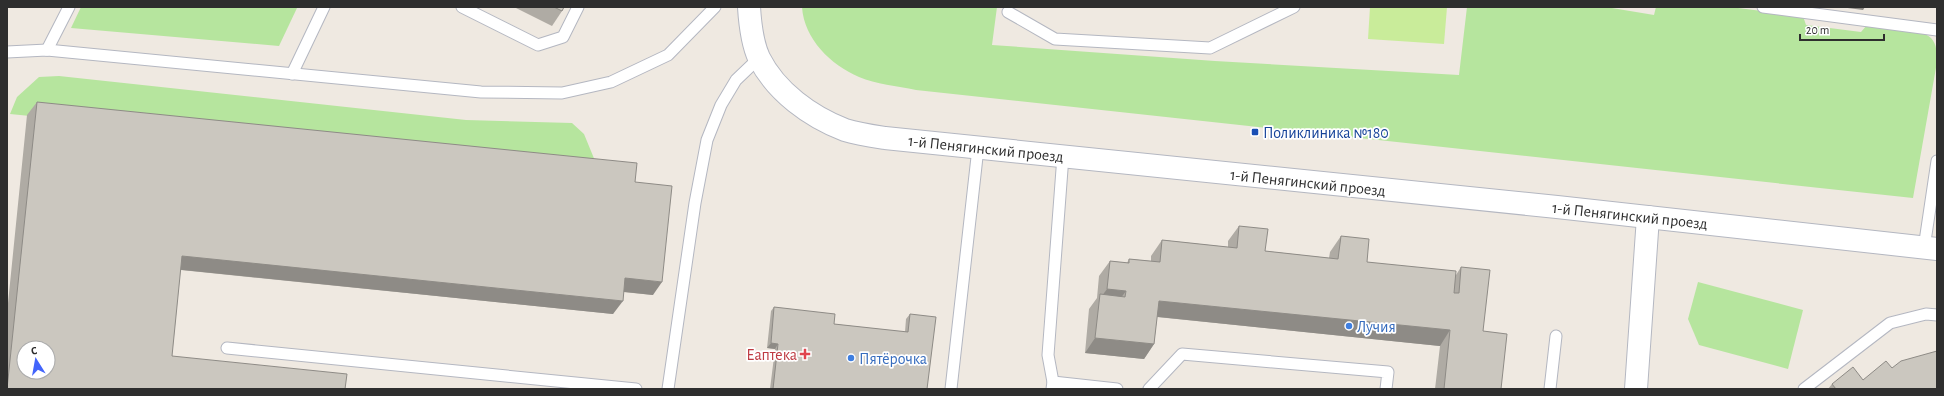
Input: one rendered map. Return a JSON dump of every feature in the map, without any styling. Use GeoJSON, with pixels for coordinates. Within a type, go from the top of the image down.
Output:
{"type":"FeatureCollection","features":[{"type":"Feature","properties":{"kind":"street","name":"1-й Пенягинский проезд"},"geometry":{"type":"LineString","coordinates":[[749,7],[751,27],[759,58],[777,84],[796,102],[822,120],[847,130],[885,138],[1648,217],[1931,248]]}},
{"type":"Feature","properties":{"kind":"street"},"geometry":{"type":"LineString","coordinates":[[1636,389],[1648,217]]}},
{"type":"Feature","properties":{"kind":"lane"},"geometry":{"type":"LineString","coordinates":[[47,50],[69,7]]}},
{"type":"Feature","properties":{"kind":"lane"},"geometry":{"type":"LineString","coordinates":[[292,74],[324,7]]}},
{"type":"Feature","properties":{"kind":"lane"},"geometry":{"type":"LineString","coordinates":[[462,7],[538,45],[563,37],[578,7]]}},
{"type":"Feature","properties":{"kind":"lane"},"geometry":{"type":"LineString","coordinates":[[7,52],[47,50],[481,92],[562,93],[611,82],[668,55],[715,7]]}},
{"type":"Feature","properties":{"kind":"lane"},"geometry":{"type":"LineString","coordinates":[[1008,12],[1055,39],[1210,48],[1294,7]]}},
{"type":"Feature","properties":{"kind":"lane"},"geometry":{"type":"LineString","coordinates":[[1763,7],[1937,30]]}},
{"type":"Feature","properties":{"kind":"lane"},"geometry":{"type":"LineString","coordinates":[[668,389],[695,203],[707,140],[720,105],[736,80],[759,58]]}},
{"type":"Feature","properties":{"kind":"lane"},"geometry":{"type":"LineString","coordinates":[[951,389],[978,148]]}},
{"type":"Feature","properties":{"kind":"lane"},"geometry":{"type":"LineString","coordinates":[[1063,156],[1048,355],[1053,385],[1117,389]]}},
{"type":"Feature","properties":{"kind":"lane"},"geometry":{"type":"LineString","coordinates":[[1931,248],[1937,161]]}},
{"type":"Feature","properties":{"kind":"lane"},"geometry":{"type":"LineString","coordinates":[[1804,389],[1890,323],[1926,314],[1937,315]]}},
{"type":"Feature","properties":{"kind":"lane"},"geometry":{"type":"LineString","coordinates":[[1550,389],[1556,336]]}},
{"type":"Feature","properties":{"kind":"lane"},"geometry":{"type":"LineString","coordinates":[[227,348],[636,389]]}},
{"type":"Feature","properties":{"kind":"lane"},"geometry":{"type":"LineString","coordinates":[[1149,389],[1182,354],[1388,372],[1386,389]]}},
{"type":"Feature","properties":{"kind":"green space"},"geometry":{"type":"Polygon","coordinates":[[[81,7],[297,8],[279,46],[71,28],[81,7]]]}},
{"type":"Feature","properties":{"kind":"green space"},"geometry":{"type":"Polygon","coordinates":[[[802,7],[997,7],[992,45],[1215,61],[1459,75],[1467,7],[1606,7],[1654,15],[1656,7],[1730,7],[1803,16],[1806,25],[1861,32],[1867,25],[1900,28],[1918,32],[1925,34],[1933,40],[1936,49],[1937,62],[1913,198],[916,90],[879,83],[859,77],[839,66],[821,50],[814,40],[804,19],[802,7]]]}},
{"type":"Feature","properties":{"kind":"green space"},"geometry":{"type":"Polygon","coordinates":[[[1370,7],[1447,7],[1444,44],[1368,39],[1370,7]]]}},
{"type":"Feature","properties":{"kind":"green space"},"geometry":{"type":"Polygon","coordinates":[[[59,76],[466,120],[572,123],[584,134],[600,173],[10,114],[17,97],[39,77],[59,76]]]}},
{"type":"Feature","properties":{"kind":"green space"},"geometry":{"type":"Polygon","coordinates":[[[1698,282],[1803,310],[1788,369],[1699,345],[1688,319],[1698,282]]]}},
{"type":"Feature","properties":{"kind":"building"},"geometry":{"type":"Polygon","coordinates":[[[554,7],[564,7],[562,11],[554,7]]]}},
{"type":"Feature","properties":{"kind":"building"},"geometry":{"type":"Polygon","coordinates":[[[37,102],[637,163],[635,182],[672,186],[662,282],[625,278],[623,301],[182,256],[172,356],[347,374],[345,389],[7,389],[37,102]]]}},
{"type":"Feature","properties":{"kind":"building"},"geometry":{"type":"Polygon","coordinates":[[[1239,226],[1268,229],[1265,251],[1338,259],[1341,236],[1369,239],[1367,262],[1456,271],[1454,293],[1459,293],[1461,267],[1490,270],[1483,331],[1507,334],[1501,389],[1444,389],[1450,330],[1159,301],[1154,344],[1095,338],[1100,294],[1125,297],[1126,291],[1107,289],[1110,261],[1129,263],[1129,259],[1160,262],[1162,240],[1237,248],[1239,226]]]}},
{"type":"Feature","properties":{"kind":"building","name":"Пятёрочка"},"geometry":{"type":"Polygon","coordinates":[[[774,307],[835,314],[834,324],[908,332],[910,314],[936,317],[927,389],[773,389],[778,344],[771,343],[774,307]]]}},
{"type":"Feature","properties":{"kind":"building"},"geometry":{"type":"Polygon","coordinates":[[[1937,351],[1937,389],[1836,389],[1832,384],[1853,367],[1863,380],[1886,361],[1892,368],[1901,361],[1937,351]]]}},
{"type":"Feature","properties":{"kind":"place","name":"Поликлиника №180"},"geometry":{"type":"Point","coordinates":[1255,132]}},
{"type":"Feature","properties":{"kind":"place","name":"Лучия"},"geometry":{"type":"Point","coordinates":[1349,326]}},
{"type":"Feature","properties":{"kind":"place","name":"Еаптека"},"geometry":{"type":"Point","coordinates":[805,354]}},
{"type":"Feature","properties":{"kind":"place","name":"Пятёрочка"},"geometry":{"type":"Point","coordinates":[851,358]}}]}
